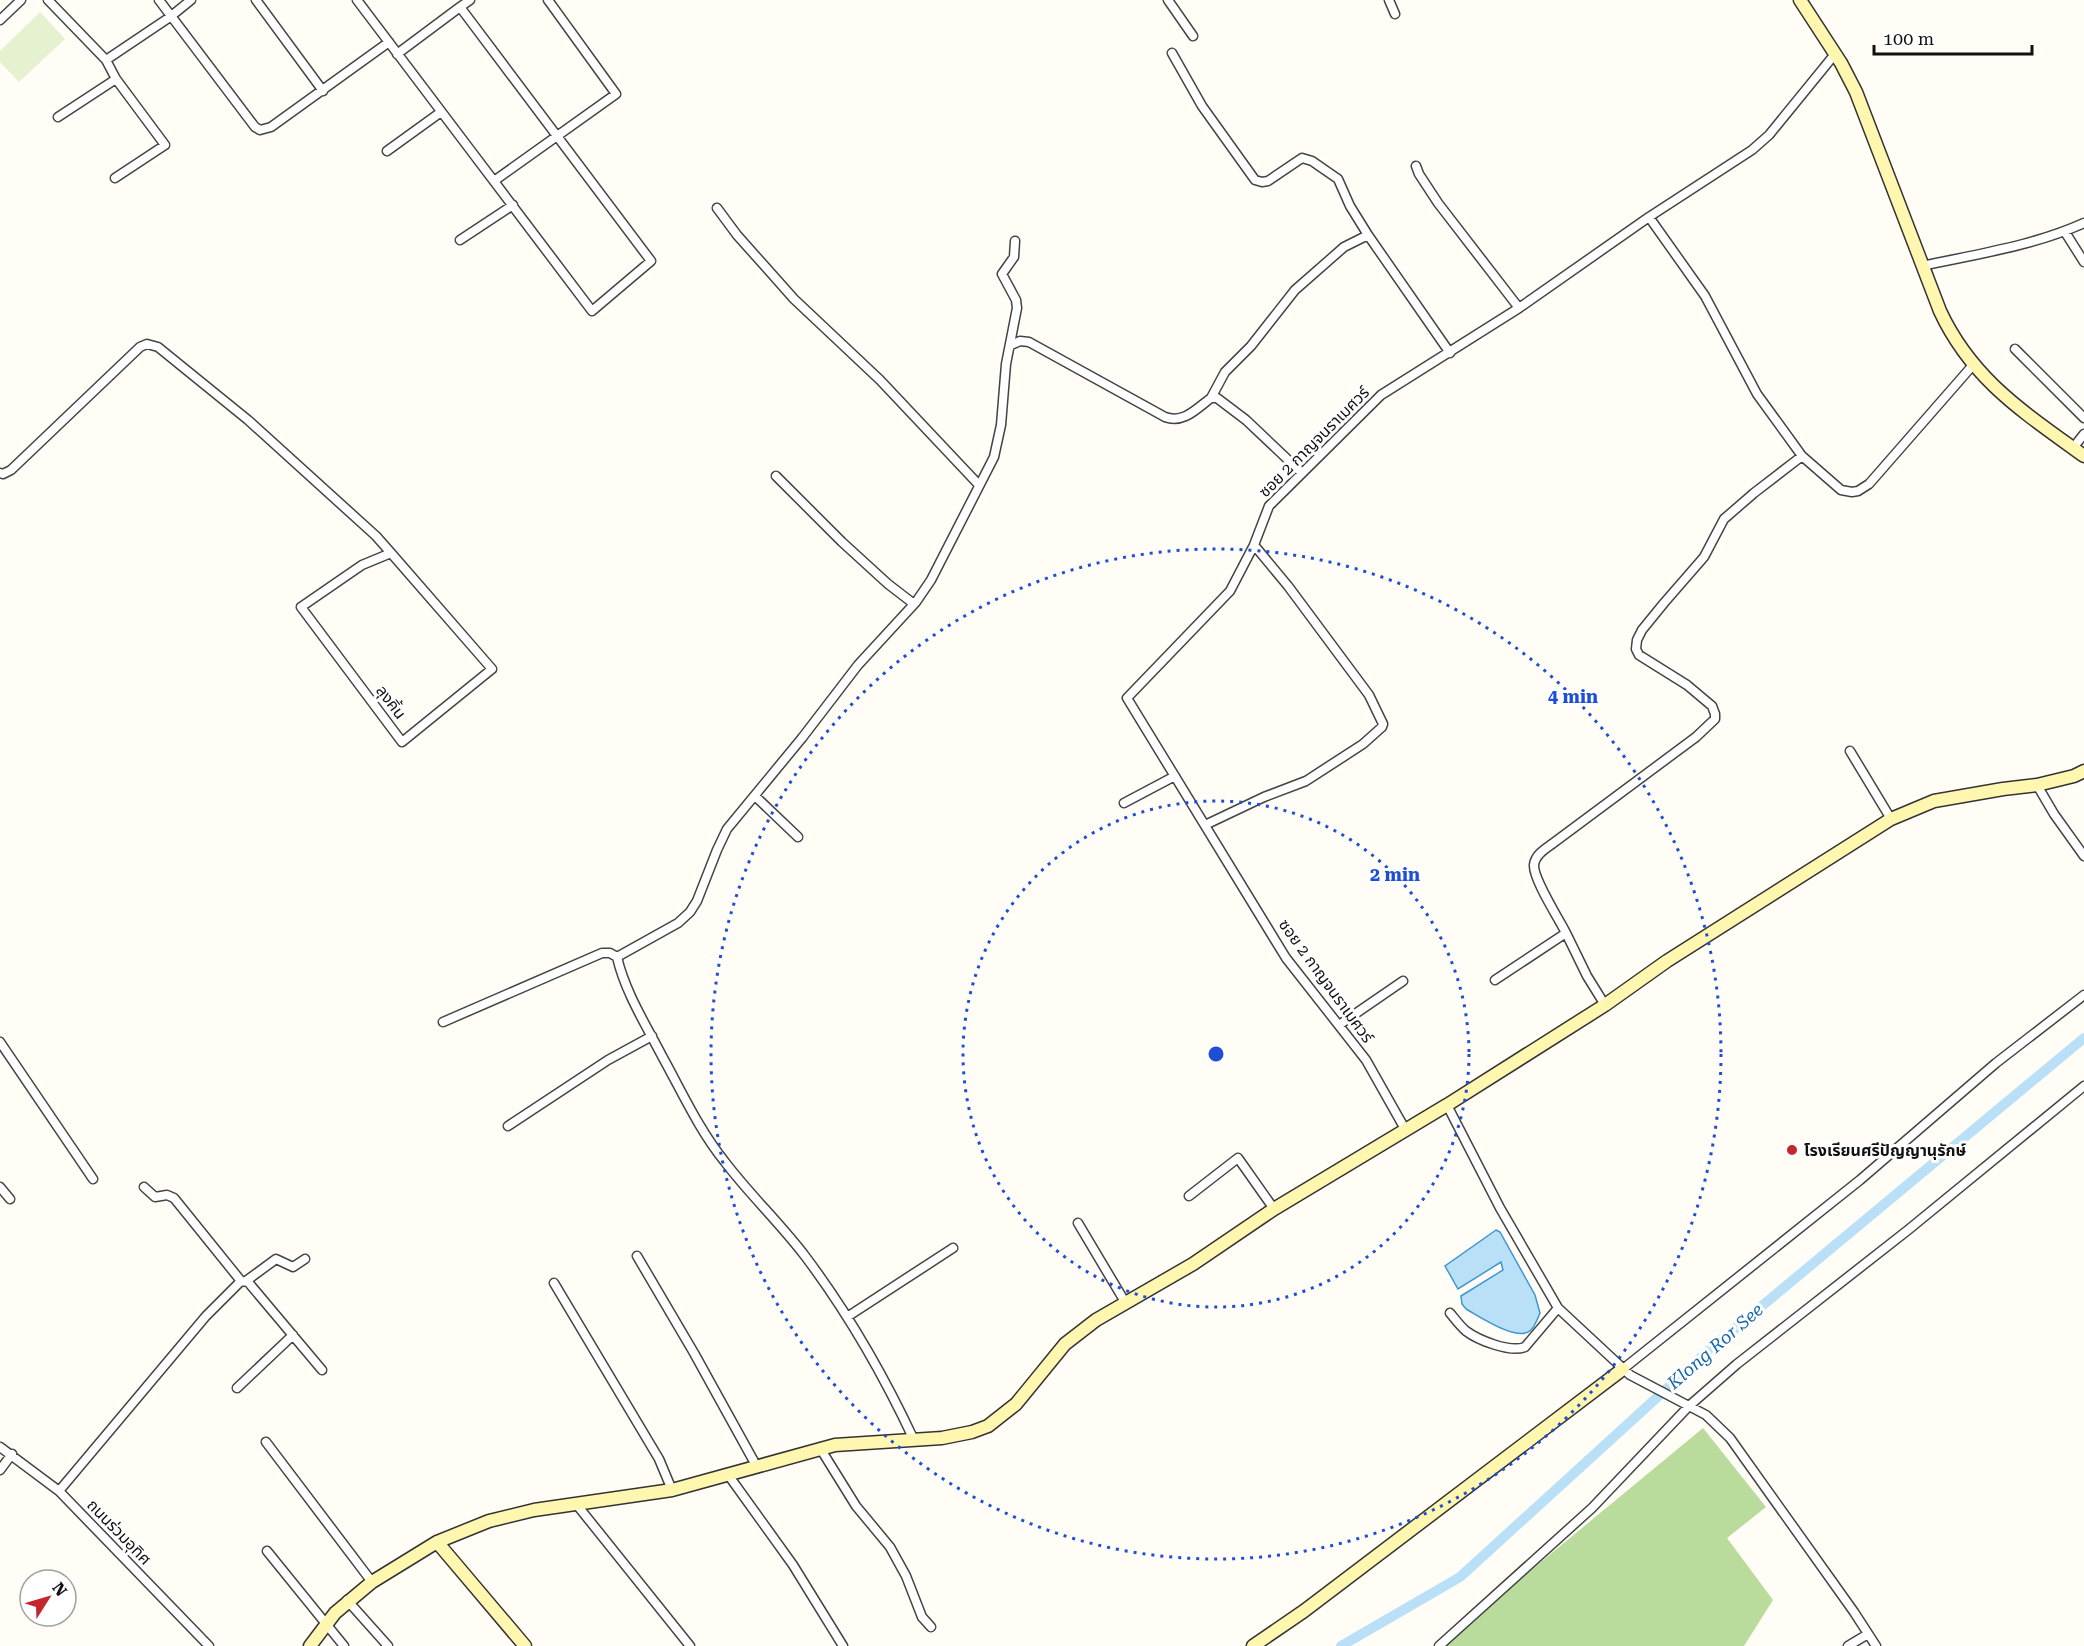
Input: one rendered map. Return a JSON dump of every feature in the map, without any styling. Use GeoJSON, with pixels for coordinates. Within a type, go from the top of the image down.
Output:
{"type":"FeatureCollection","features":[{"type":"Feature","properties":{"kind":"street"},"geometry":{"type":"LineString","coordinates":[[0,20],[21,0]]}},
{"type":"Feature","properties":{"kind":"street"},"geometry":{"type":"LineString","coordinates":[[48,0],[105,60],[165,145],[115,178]]}},
{"type":"Feature","properties":{"kind":"street"},"geometry":{"type":"LineString","coordinates":[[159,0],[258,129],[266,130],[389,42]]}},
{"type":"Feature","properties":{"kind":"street"},"geometry":{"type":"LineString","coordinates":[[105,60],[170,17],[191,0]]}},
{"type":"Feature","properties":{"kind":"street"},"geometry":{"type":"LineString","coordinates":[[256,0],[323,91]]}},
{"type":"Feature","properties":{"kind":"street"},"geometry":{"type":"LineString","coordinates":[[357,0],[592,311],[651,261],[558,134],[460,7]]}},
{"type":"Feature","properties":{"kind":"street"},"geometry":{"type":"LineString","coordinates":[[397,54],[470,0]]}},
{"type":"Feature","properties":{"kind":"street"},"geometry":{"type":"LineString","coordinates":[[494,181],[616,94],[548,0]]}},
{"type":"Feature","properties":{"kind":"street"},"geometry":{"type":"LineString","coordinates":[[1168,0],[1193,36]]}},
{"type":"Feature","properties":{"kind":"street"},"geometry":{"type":"LineString","coordinates":[[1389,0],[1395,14]]}},
{"type":"Feature","properties":{"kind":"street"},"geometry":{"type":"LineString","coordinates":[[1800,0],[1835,54],[1856,92],[1922,266],[1949,329],[1973,365],[2005,396],[2084,456]]}},
{"type":"Feature","properties":{"kind":"street"},"geometry":{"type":"LineString","coordinates":[[1172,53],[1202,106],[1256,180],[1268,181],[1300,158],[1309,160],[1338,179],[1350,206],[1368,235],[1450,353]]}},
{"type":"Feature","properties":{"kind":"street","name":"ซอย 2 กาญจนราเมศวร์"},"geometry":{"type":"LineString","coordinates":[[1405,1129],[1366,1060],[1286,958],[1127,698],[1230,591],[1254,545],[1269,506],[1381,395],[1519,308],[1649,217],[1758,146],[1835,54]]}},
{"type":"Feature","properties":{"kind":"street"},"geometry":{"type":"LineString","coordinates":[[58,117],[117,79]]}},
{"type":"Feature","properties":{"kind":"street"},"geometry":{"type":"LineString","coordinates":[[387,151],[441,112]]}},
{"type":"Feature","properties":{"kind":"street"},"geometry":{"type":"LineString","coordinates":[[1416,166],[1438,203],[1519,308]]}},
{"type":"Feature","properties":{"kind":"street"},"geometry":{"type":"LineString","coordinates":[[460,240],[513,205]]}},
{"type":"Feature","properties":{"kind":"street"},"geometry":{"type":"LineString","coordinates":[[717,207],[737,235],[794,299],[888,389],[979,485]]}},
{"type":"Feature","properties":{"kind":"street"},"geometry":{"type":"LineString","coordinates":[[1649,217],[1705,296],[1757,394],[1802,456],[1841,490],[1858,491],[1873,479],[1973,365]]}},
{"type":"Feature","properties":{"kind":"street"},"geometry":{"type":"LineString","coordinates":[[1922,266],[2028,244],[2084,224]]}},
{"type":"Feature","properties":{"kind":"street"},"geometry":{"type":"LineString","coordinates":[[2065,232],[2084,262]]}},
{"type":"Feature","properties":{"kind":"street"},"geometry":{"type":"LineString","coordinates":[[1011,345],[1020,341],[1029,342],[1170,419],[1179,420],[1211,398],[1225,372],[1251,346],[1295,290],[1344,247],[1368,235]]}},
{"type":"Feature","properties":{"kind":"street"},"geometry":{"type":"LineString","coordinates":[[616,957],[678,923],[690,912],[697,901],[727,829],[865,657],[914,604],[940,564],[996,451],[1002,417],[1006,364],[1017,304],[1002,274],[1014,257],[1015,241]]}},
{"type":"Feature","properties":{"kind":"street","name":"ลุงคิ้น"},"geometry":{"type":"LineString","coordinates":[[0,473],[11,470],[140,347],[147,344],[154,345],[248,420],[376,536],[391,553],[492,669],[402,742],[301,607],[362,565],[391,553]]}},
{"type":"Feature","properties":{"kind":"street"},"geometry":{"type":"LineString","coordinates":[[2015,349],[2084,418]]}},
{"type":"Feature","properties":{"kind":"street"},"geometry":{"type":"LineString","coordinates":[[1211,398],[1221,400],[1246,420],[1302,473]]}},
{"type":"Feature","properties":{"kind":"street"},"geometry":{"type":"LineString","coordinates":[[2073,448],[2084,434]]}},
{"type":"Feature","properties":{"kind":"street"},"geometry":{"type":"LineString","coordinates":[[1605,1005],[1587,976],[1538,879],[1534,866],[1536,858],[1696,737],[1715,719],[1712,706],[1705,699],[1639,656],[1636,648],[1642,630],[1704,557],[1724,519],[1802,456]]}},
{"type":"Feature","properties":{"kind":"street"},"geometry":{"type":"LineString","coordinates":[[776,476],[876,574],[914,604]]}},
{"type":"Feature","properties":{"kind":"street"},"geometry":{"type":"LineString","coordinates":[[1205,825],[1264,796],[1315,776],[1363,744],[1382,727],[1383,723],[1369,694],[1288,586],[1254,545]]}},
{"type":"Feature","properties":{"kind":"street"},"geometry":{"type":"LineString","coordinates":[[1850,751],[1891,819]]}},
{"type":"Feature","properties":{"kind":"street"},"geometry":{"type":"LineString","coordinates":[[310,1646],[347,1600],[437,1542],[475,1526],[522,1512],[672,1490],[729,1476],[820,1448],[962,1435],[980,1429],[996,1421],[1016,1404],[1065,1344],[1096,1320],[1193,1264],[1274,1209],[1447,1105],[1605,1005],[1667,961],[1891,819],[1934,801],[2037,785],[2074,776],[2084,771]]}},
{"type":"Feature","properties":{"kind":"street"},"geometry":{"type":"LineString","coordinates":[[1124,803],[1174,776]]}},
{"type":"Feature","properties":{"kind":"street"},"geometry":{"type":"LineString","coordinates":[[2037,785],[2054,814],[2084,856]]}},
{"type":"Feature","properties":{"kind":"street"},"geometry":{"type":"LineString","coordinates":[[755,796],[798,837]]}},
{"type":"Feature","properties":{"kind":"street"},"geometry":{"type":"LineString","coordinates":[[1495,980],[1566,933]]}},
{"type":"Feature","properties":{"kind":"street"},"geometry":{"type":"LineString","coordinates":[[443,1022],[603,953],[610,953],[616,957],[626,985],[652,1036],[714,1147],[804,1254],[847,1317],[914,1440]]}},
{"type":"Feature","properties":{"kind":"street"},"geometry":{"type":"LineString","coordinates":[[1339,1025],[1403,981]]}},
{"type":"Feature","properties":{"kind":"street"},"geometry":{"type":"LineString","coordinates":[[1253,1646],[1304,1611],[1626,1372],[1851,1188],[1996,1063],[2084,995]]}},
{"type":"Feature","properties":{"kind":"street"},"geometry":{"type":"LineString","coordinates":[[508,1126],[608,1060],[652,1036]]}},
{"type":"Feature","properties":{"kind":"street"},"geometry":{"type":"LineString","coordinates":[[2,1047],[93,1179]]}},
{"type":"Feature","properties":{"kind":"street"},"geometry":{"type":"LineString","coordinates":[[1439,1646],[1592,1508],[1686,1404],[1908,1230],[2084,1086]]}},
{"type":"Feature","properties":{"kind":"street"},"geometry":{"type":"LineString","coordinates":[[1447,1105],[1500,1208],[1558,1308],[1626,1372],[1706,1415],[1730,1438],[1771,1492],[1876,1646]]}},
{"type":"Feature","properties":{"kind":"street"},"geometry":{"type":"LineString","coordinates":[[1189,1196],[1238,1158],[1274,1209]]}},
{"type":"Feature","properties":{"kind":"street"},"geometry":{"type":"LineString","coordinates":[[0,1187],[10,1199]]}},
{"type":"Feature","properties":{"kind":"street"},"geometry":{"type":"LineString","coordinates":[[144,1187],[155,1197],[167,1195],[174,1198],[322,1370]]}},
{"type":"Feature","properties":{"kind":"street"},"geometry":{"type":"LineString","coordinates":[[1078,1223],[1125,1302]]}},
{"type":"Feature","properties":{"kind":"street"},"geometry":{"type":"LineString","coordinates":[[847,1317],[953,1248]]}},
{"type":"Feature","properties":{"kind":"street"},"geometry":{"type":"LineString","coordinates":[[637,1256],[757,1467]]}},
{"type":"Feature","properties":{"kind":"street"},"geometry":{"type":"LineString","coordinates":[[59,1491],[206,1316],[244,1281],[275,1260],[293,1267],[305,1259]]}},
{"type":"Feature","properties":{"kind":"street"},"geometry":{"type":"LineString","coordinates":[[554,1283],[654,1449],[672,1490]]}},
{"type":"Feature","properties":{"kind":"street"},"geometry":{"type":"LineString","coordinates":[[1450,1313],[1475,1336],[1499,1346],[1520,1349],[1525,1347],[1558,1308]]}},
{"type":"Feature","properties":{"kind":"street"},"geometry":{"type":"LineString","coordinates":[[237,1388],[293,1335]]}},
{"type":"Feature","properties":{"kind":"street"},"geometry":{"type":"LineString","coordinates":[[266,1442],[372,1582]]}},
{"type":"Feature","properties":{"kind":"street","name":"ถนนร่วมอุทิศ"},"geometry":{"type":"LineString","coordinates":[[0,1447],[59,1491],[210,1646]]}},
{"type":"Feature","properties":{"kind":"street"},"geometry":{"type":"LineString","coordinates":[[820,1448],[856,1506],[890,1547],[906,1576],[922,1617],[931,1627]]}},
{"type":"Feature","properties":{"kind":"street"},"geometry":{"type":"LineString","coordinates":[[0,1470],[12,1454]]}},
{"type":"Feature","properties":{"kind":"street"},"geometry":{"type":"LineString","coordinates":[[729,1476],[793,1565],[843,1646]]}},
{"type":"Feature","properties":{"kind":"street"},"geometry":{"type":"LineString","coordinates":[[577,1505],[690,1646]]}},
{"type":"Feature","properties":{"kind":"street"},"geometry":{"type":"LineString","coordinates":[[437,1542],[525,1646]]}},
{"type":"Feature","properties":{"kind":"street"},"geometry":{"type":"LineString","coordinates":[[267,1551],[344,1646]]}},
{"type":"Feature","properties":{"kind":"street"},"geometry":{"type":"LineString","coordinates":[[347,1600],[388,1646]]}},
{"type":"Feature","properties":{"kind":"street"},"geometry":{"type":"LineString","coordinates":[[1848,1646],[1868,1634]]}},
{"type":"Feature","properties":{"kind":"green space"},"geometry":{"type":"Polygon","coordinates":[[[40,12],[65,39],[19,82],[0,62],[0,51],[40,12]]]}},
{"type":"Feature","properties":{"kind":"green space"},"geometry":{"type":"Polygon","coordinates":[[[1703,1428],[1766,1507],[1727,1538],[1773,1600],[1744,1646],[1437,1646],[1444,1642],[1703,1428]]]}},
{"type":"Feature","properties":{"kind":"water"},"geometry":{"type":"Polygon","coordinates":[[[1496,1230],[1500,1232],[1535,1295],[1540,1313],[1531,1330],[1525,1333],[1498,1327],[1466,1309],[1462,1304],[1461,1296],[1503,1270],[1501,1262],[1458,1289],[1445,1266],[1496,1230]]]}},
{"type":"Feature","properties":{"kind":"waterway","name":"Klong Ror See"},"geometry":{"type":"LineString","coordinates":[[1341,1646],[1460,1577],[1709,1350],[2084,1038]]}},
{"type":"Feature","properties":{"kind":"place","name":"โรงเรียนศรีปัญญานุรักษ์"},"geometry":{"type":"Point","coordinates":[1792,1150]}}]}
